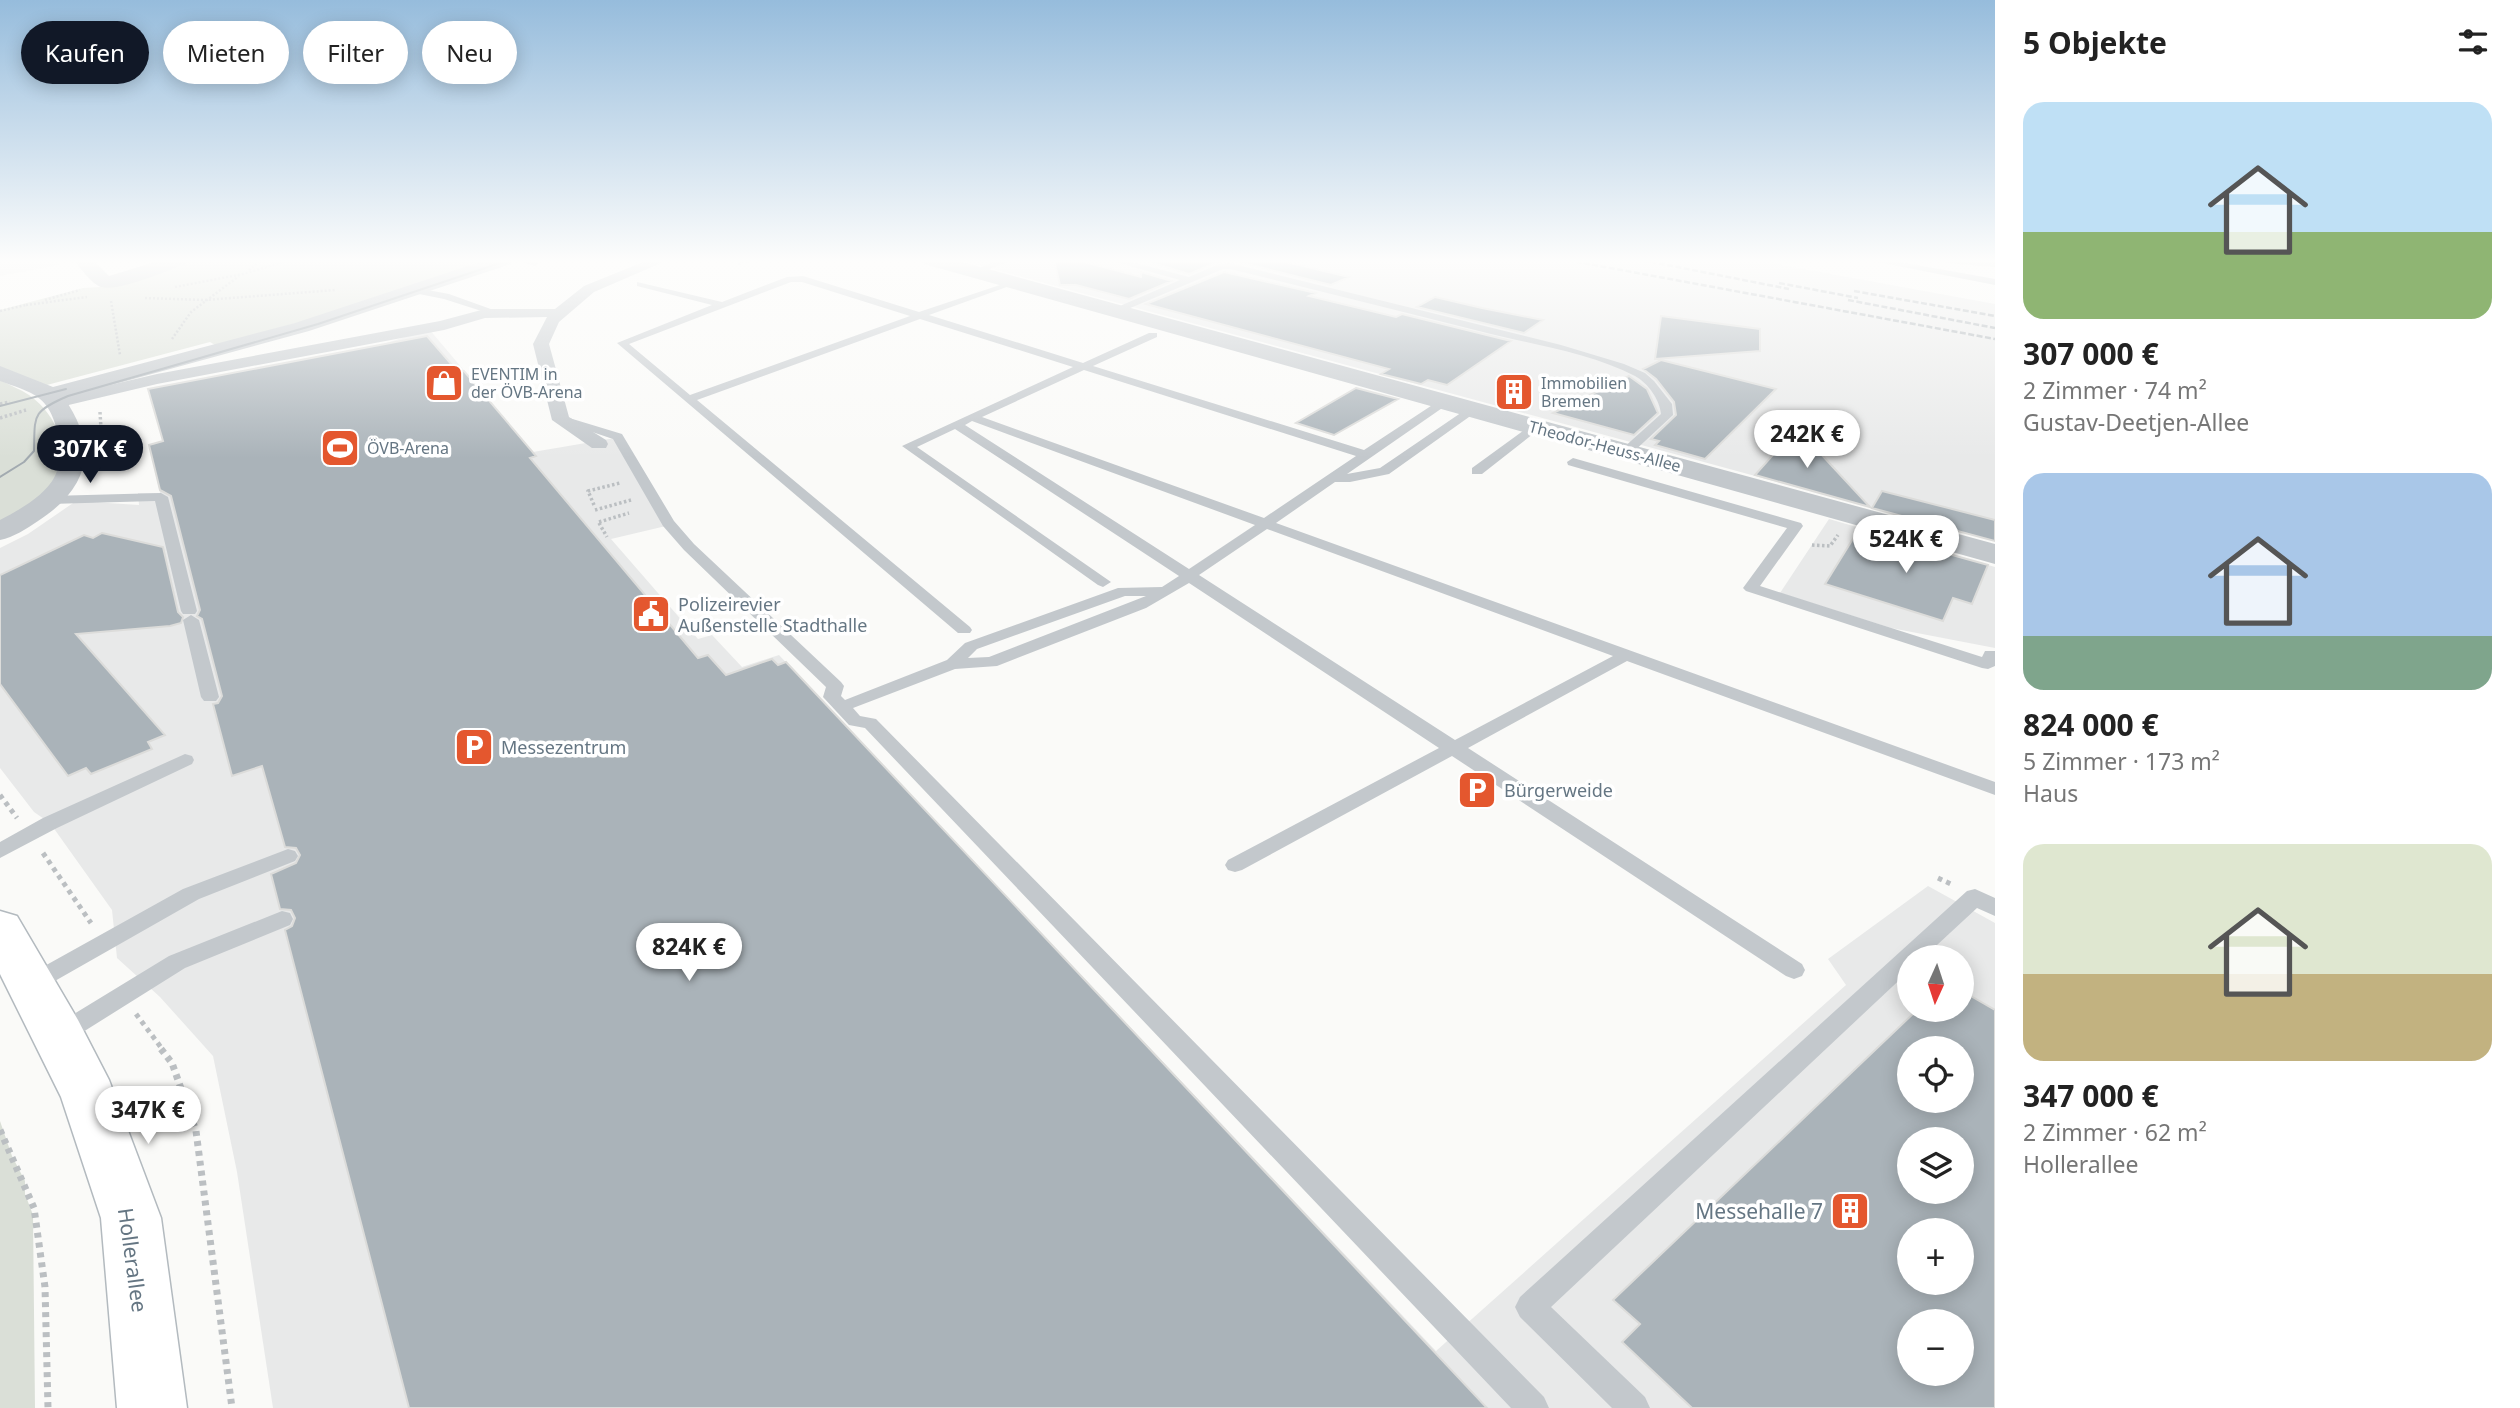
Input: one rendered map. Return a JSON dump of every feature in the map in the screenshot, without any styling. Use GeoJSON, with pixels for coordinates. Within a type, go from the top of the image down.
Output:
{"type":"FeatureCollection","features":[{"type":"Feature","properties":{"kind":"main road","name":"Hollerallee"},"geometry":{"type":"LineString","coordinates":[[0,929],[59,1035],[89,1097],[131,1218],[152,1408]]}},
{"type":"Feature","properties":{"kind":"street"},"geometry":{"type":"LineString","coordinates":[[53,399],[306,326]]}},
{"type":"Feature","properties":{"kind":"street"},"geometry":{"type":"LineString","coordinates":[[0,373],[53,399],[440,326]]}},
{"type":"Feature","properties":{"kind":"street"},"geometry":{"type":"LineString","coordinates":[[549,326],[541,344],[561,420],[599,444]]}},
{"type":"Feature","properties":{"kind":"street","name":"Theodor-Heuss-Allee"},"geometry":{"type":"LineString","coordinates":[[1169,326],[1534,427],[1582,456],[1626,452],[1995,554]]}},
{"type":"Feature","properties":{"kind":"street"},"geometry":{"type":"LineString","coordinates":[[0,532],[50,500],[66,481],[76,457],[72,437],[53,399]]}},
{"type":"Feature","properties":{"kind":"lane"},"geometry":{"type":"LineString","coordinates":[[668,326],[622,343],[964,630]]}},
{"type":"Feature","properties":{"kind":"lane"},"geometry":{"type":"LineString","coordinates":[[689,399],[892,326]]}},
{"type":"Feature","properties":{"kind":"lane"},"geometry":{"type":"LineString","coordinates":[[951,326],[1366,455]]}},
{"type":"Feature","properties":{"kind":"lane"},"geometry":{"type":"LineString","coordinates":[[1471,326],[1557,347],[1641,375],[1667,404],[1667,415],[1626,452]]}},
{"type":"Feature","properties":{"kind":"lane"},"geometry":{"type":"LineString","coordinates":[[1103,582],[908,446],[1153,335]]}},
{"type":"Feature","properties":{"kind":"lane"},"geometry":{"type":"LineString","coordinates":[[852,703],[953,664],[991,662],[1141,605],[1190,576],[1444,402]]}},
{"type":"Feature","properties":{"kind":"lane"},"geometry":{"type":"LineString","coordinates":[[1332,478],[1350,478],[1384,471],[1472,410]]}},
{"type":"Feature","properties":{"kind":"lane"},"geometry":{"type":"LineString","coordinates":[[972,416],[1995,789]]}},
{"type":"Feature","properties":{"kind":"lane"},"geometry":{"type":"LineString","coordinates":[[561,420],[618,437],[668,523],[689,547],[835,686],[832,697],[855,720],[870,723],[1533,1408]]}},
{"type":"Feature","properties":{"kind":"lane"},"geometry":{"type":"LineString","coordinates":[[956,424],[1794,970]]}},
{"type":"Feature","properties":{"kind":"lane"},"geometry":{"type":"LineString","coordinates":[[1477,471],[1534,427]]}},
{"type":"Feature","properties":{"kind":"lane"},"geometry":{"type":"LineString","coordinates":[[1582,456],[1796,526],[1751,588],[1988,663],[1991,656],[1995,657]]}},
{"type":"Feature","properties":{"kind":"lane"},"geometry":{"type":"LineString","coordinates":[[1760,516],[1778,494]]}},
{"type":"Feature","properties":{"kind":"lane"},"geometry":{"type":"LineString","coordinates":[[50,500],[161,497],[210,697]]}},
{"type":"Feature","properties":{"kind":"lane"},"geometry":{"type":"LineString","coordinates":[[1236,865],[1620,659]]}},
{"type":"Feature","properties":{"kind":"lane"},"geometry":{"type":"LineString","coordinates":[[0,851],[185,760]]}},
{"type":"Feature","properties":{"kind":"lane"},"geometry":{"type":"LineString","coordinates":[[31,984],[191,894],[288,856]]}},
{"type":"Feature","properties":{"kind":"lane"},"geometry":{"type":"LineString","coordinates":[[1924,945],[1975,897],[1995,908]]}},
{"type":"Feature","properties":{"kind":"lane"},"geometry":{"type":"LineString","coordinates":[[59,1035],[177,962],[282,919]]}},
{"type":"Feature","properties":{"kind":"lane"},"geometry":{"type":"LineString","coordinates":[[1634,1408],[1530,1307],[1897,970]]}},
{"type":"Feature","properties":{"kind":"path"},"geometry":{"type":"LineString","coordinates":[[117,326],[123,377]]}},
{"type":"Feature","properties":{"kind":"path"},"geometry":{"type":"LineString","coordinates":[[167,345],[181,326]]}},
{"type":"Feature","properties":{"kind":"path"},"geometry":{"type":"LineString","coordinates":[[103,441],[128,435]]}},
{"type":"Feature","properties":{"kind":"path"},"geometry":{"type":"LineString","coordinates":[[102,469],[136,462]]}},
{"type":"Feature","properties":{"kind":"path"},"geometry":{"type":"LineString","coordinates":[[621,483],[588,491],[594,508],[643,498]]}},
{"type":"Feature","properties":{"kind":"path"},"geometry":{"type":"LineString","coordinates":[[607,537],[599,522],[629,513]]}},
{"type":"Feature","properties":{"kind":"path"},"geometry":{"type":"LineString","coordinates":[[0,795],[88,916],[97,947]]}},
{"type":"Feature","properties":{"kind":"path"},"geometry":{"type":"LineString","coordinates":[[122,996],[172,1063],[196,1131],[232,1408]]}},
{"type":"Feature","properties":{"kind":"path"},"geometry":{"type":"LineString","coordinates":[[0,1130],[34,1208],[45,1286],[48,1408]]}},
{"type":"Feature","properties":{"kind":"shaded area"},"geometry":{"type":"Polygon","coordinates":[[[0,326],[286,326],[215,345],[210,342],[43,386],[0,367],[0,326]]]}},
{"type":"Feature","properties":{"kind":"shaded area"},"geometry":{"type":"Polygon","coordinates":[[[1202,326],[1995,326],[1995,541],[1202,326]]]}},
{"type":"Feature","properties":{"kind":"shaded area"},"geometry":{"type":"Polygon","coordinates":[[[429,329],[533,452],[615,438],[666,526],[611,539],[698,639],[712,635],[742,667],[779,655],[1436,1351],[1846,985],[1828,959],[1928,886],[1995,923],[1995,1408],[273,1408],[237,1172],[213,1056],[160,997],[117,958],[112,910],[50,823],[34,812],[0,768],[0,548],[28,534],[76,501],[139,505],[138,493],[160,493],[149,445],[164,441],[165,418],[156,419],[429,329]]]}},
{"type":"Feature","properties":{"kind":"shaded area"},"geometry":{"type":"Polygon","coordinates":[[[0,380],[29,395],[50,416],[57,429],[62,457],[54,484],[44,496],[0,526],[0,380]]]}},
{"type":"Feature","properties":{"kind":"shaded area"},"geometry":{"type":"Polygon","coordinates":[[[1829,519],[1995,567],[1995,648],[1891,628],[1780,593],[1829,519]]]}},
{"type":"Feature","properties":{"kind":"shaded area"},"geometry":{"type":"Polygon","coordinates":[[[0,1121],[12,1156],[25,1181],[25,1194],[33,1215],[35,1408],[0,1408],[0,1121]]]}},
{"type":"Feature","properties":{"kind":"building"},"geometry":{"type":"Polygon","coordinates":[[[1227,326],[1449,326],[1511,341],[1447,385],[1428,380],[1421,384],[1381,374],[1389,369],[1227,326]]]}},
{"type":"Feature","properties":{"kind":"building"},"geometry":{"type":"Polygon","coordinates":[[[1494,326],[1535,326],[1524,333],[1494,326]]]}},
{"type":"Feature","properties":{"kind":"building"},"geometry":{"type":"Polygon","coordinates":[[[1660,326],[1735,326],[1760,329],[1760,351],[1655,359],[1660,326]]]}},
{"type":"Feature","properties":{"kind":"building"},"geometry":{"type":"Polygon","coordinates":[[[427,336],[458,372],[464,371],[536,456],[530,458],[698,658],[708,655],[726,675],[772,659],[778,665],[786,662],[1487,1408],[409,1408],[285,930],[292,926],[295,918],[291,910],[280,909],[271,874],[296,863],[300,855],[296,848],[285,847],[262,766],[232,776],[213,704],[218,703],[222,696],[202,619],[197,616],[200,610],[171,496],[160,490],[149,445],[163,441],[148,389],[427,336]]]}},
{"type":"Feature","properties":{"kind":"building"},"geometry":{"type":"Polygon","coordinates":[[[1661,360],[1776,389],[1705,459],[1655,445],[1659,441],[1651,439],[1676,415],[1674,402],[1656,379],[1643,369],[1661,360]]]}},
{"type":"Feature","properties":{"kind":"building"},"geometry":{"type":"Polygon","coordinates":[[[1629,376],[1647,389],[1658,413],[1634,435],[1553,413],[1629,376]]]}},
{"type":"Feature","properties":{"kind":"building"},"geometry":{"type":"Polygon","coordinates":[[[1356,388],[1398,399],[1334,435],[1296,423],[1356,388]]]}},
{"type":"Feature","properties":{"kind":"building"},"geometry":{"type":"Polygon","coordinates":[[[1797,428],[1832,466],[1870,507],[1755,475],[1797,428]]]}},
{"type":"Feature","properties":{"kind":"building"},"geometry":{"type":"Polygon","coordinates":[[[1882,491],[1995,520],[1995,541],[1872,508],[1882,491]]]}},
{"type":"Feature","properties":{"kind":"building"},"geometry":{"type":"Polygon","coordinates":[[[1859,529],[1988,565],[1972,604],[1953,598],[1943,621],[1825,584],[1859,529]]]}},
{"type":"Feature","properties":{"kind":"building"},"geometry":{"type":"Polygon","coordinates":[[[102,533],[163,547],[178,612],[183,617],[181,623],[170,626],[76,634],[165,735],[148,742],[152,749],[91,774],[86,768],[68,776],[0,684],[0,575],[84,535],[93,538],[102,533]]]}},
{"type":"Feature","properties":{"kind":"building","name":"Messehalle 7"},"geometry":{"type":"Polygon","coordinates":[[[1974,998],[1995,1010],[1995,1408],[1692,1408],[1622,1342],[1640,1324],[1613,1300],[1904,1022],[1974,1022],[1974,998]]]}},
{"type":"Feature","properties":{"kind":"tram line"},"geometry":{"type":"LineString","coordinates":[[0,477],[24,462],[34,451],[35,422],[47,406],[68,396],[312,326]]}},
{"type":"Feature","properties":{"kind":"tram line"},"geometry":{"type":"LineString","coordinates":[[0,406],[66,389]]}},
{"type":"Feature","properties":{"kind":"railway"},"geometry":{"type":"LineString","coordinates":[[1923,326],[1995,339]]}},
{"type":"Feature","properties":{"kind":"railway"},"geometry":{"type":"LineString","coordinates":[[1983,326],[1995,328]]}},
{"type":"Feature","properties":{"kind":"place","name":"EVENTIM in der ÖVB-Arena"},"geometry":{"type":"Point","coordinates":[444,383]}},
{"type":"Feature","properties":{"kind":"place","name":"Immobilien Bremen"},"geometry":{"type":"Point","coordinates":[1514,392]}},
{"type":"Feature","properties":{"kind":"place","name":"ÖVB-Arena"},"geometry":{"type":"Point","coordinates":[340,448]}},
{"type":"Feature","properties":{"kind":"place","name":"Polizeirevier Außenstelle Stadthalle"},"geometry":{"type":"Point","coordinates":[651,614]}},
{"type":"Feature","properties":{"kind":"place","name":"Messezentrum"},"geometry":{"type":"Point","coordinates":[474,747]}},
{"type":"Feature","properties":{"kind":"place","name":"Bürgerweide"},"geometry":{"type":"Point","coordinates":[1477,790]}},
{"type":"Feature","properties":{"kind":"place","name":"Messehalle 7"},"geometry":{"type":"Point","coordinates":[1850,1211]}}]}
